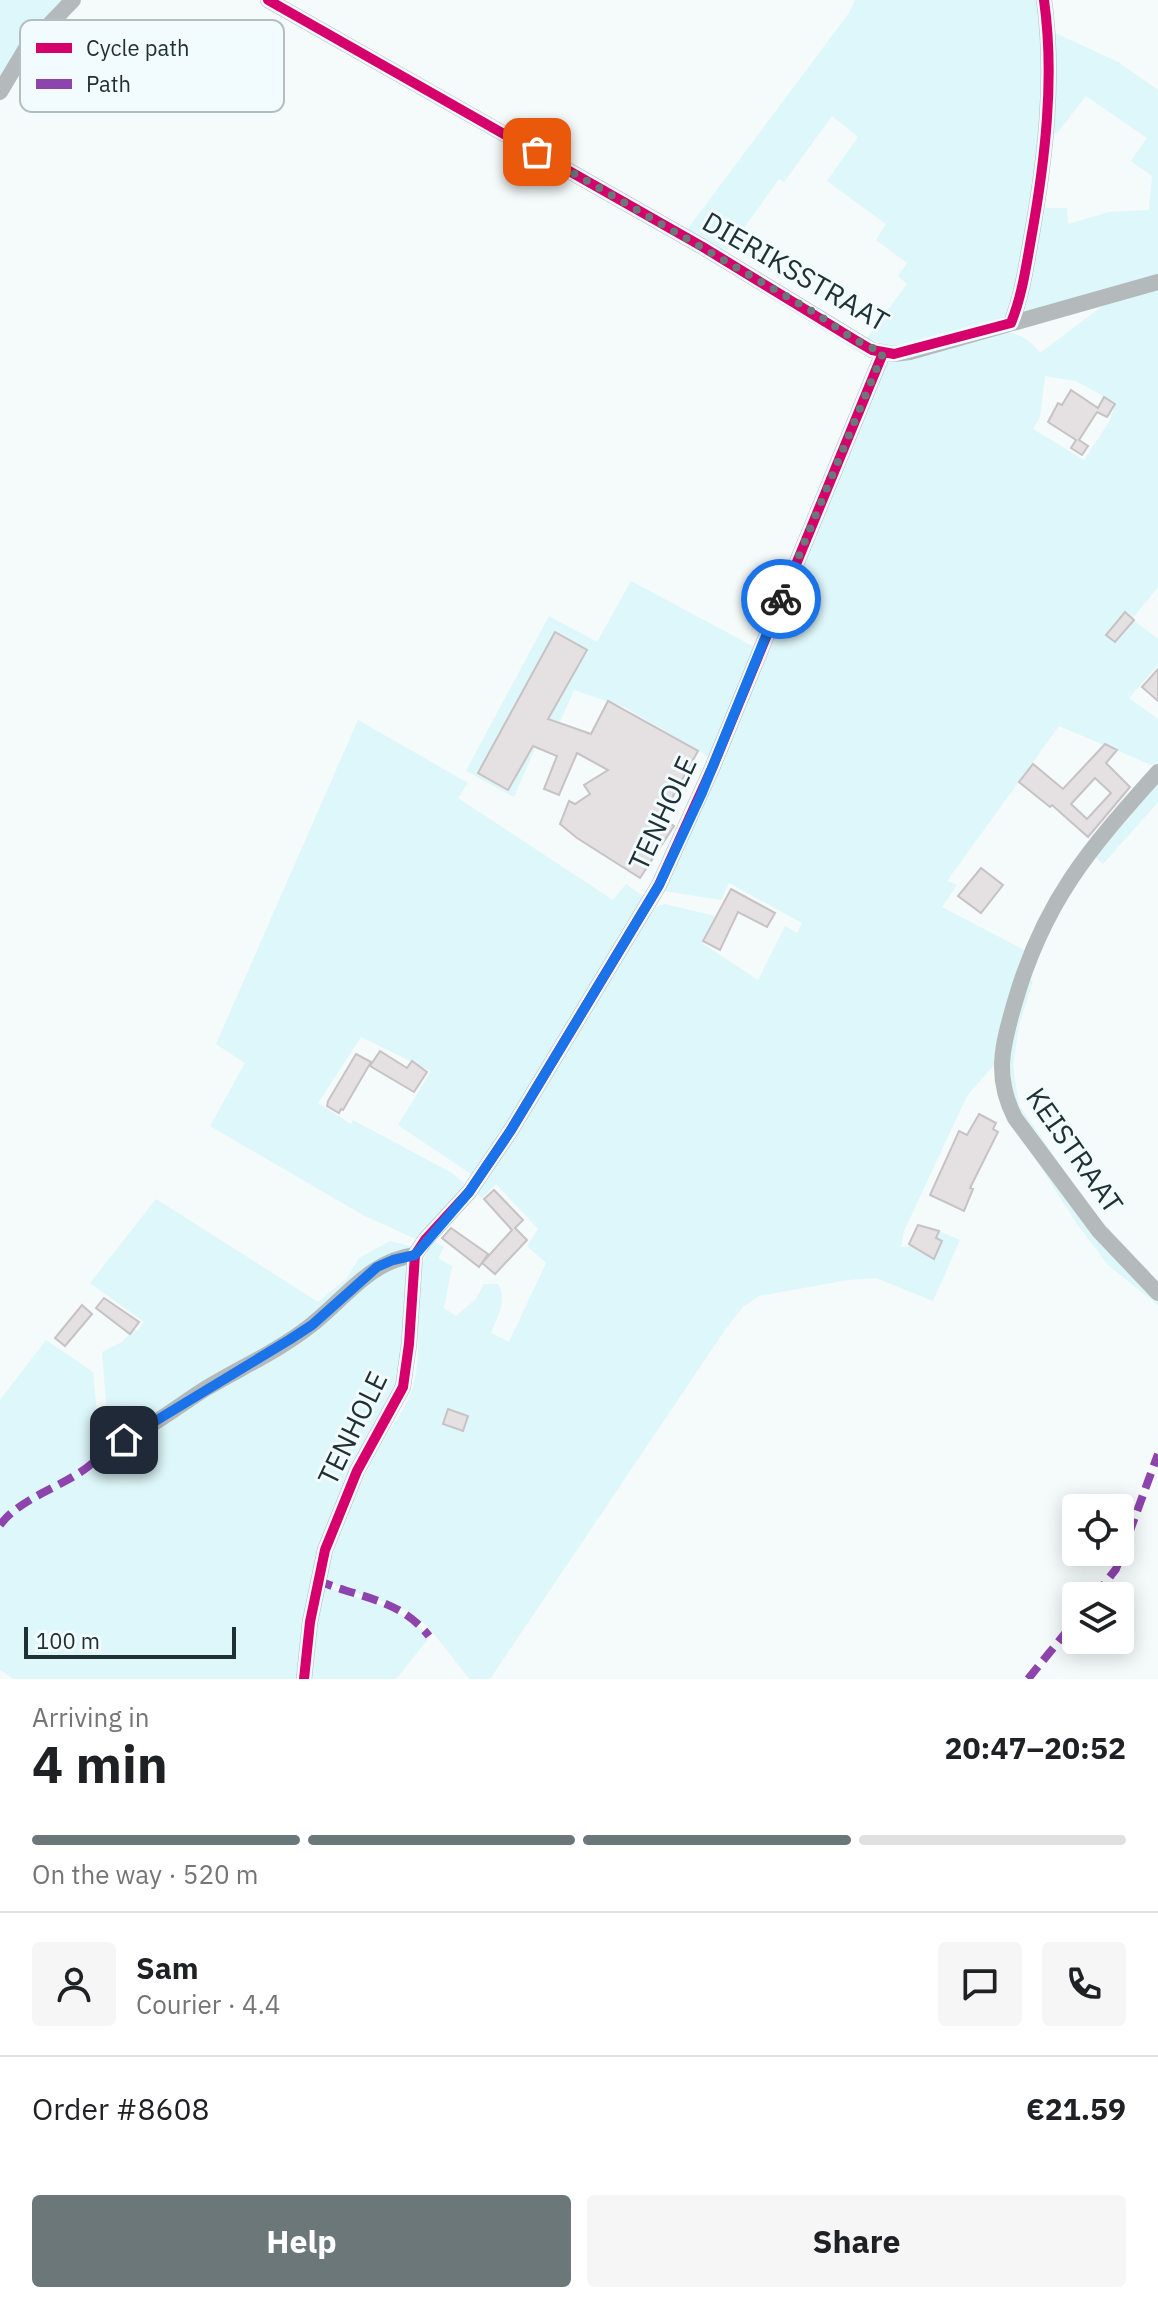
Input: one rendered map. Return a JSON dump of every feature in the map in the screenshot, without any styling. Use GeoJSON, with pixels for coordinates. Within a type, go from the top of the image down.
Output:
{"type":"FeatureCollection","features":[{"type":"Feature","properties":{"kind":"street"},"geometry":{"type":"LineString","coordinates":[[54,20],[73,0]]}},
{"type":"Feature","properties":{"kind":"street","name":"DIERIKSSTRAAT"},"geometry":{"type":"LineString","coordinates":[[268,0],[689,239],[855,340],[883,353],[910,352],[1158,282]]}},
{"type":"Feature","properties":{"kind":"street"},"geometry":{"type":"LineString","coordinates":[[1011,323],[1025,271],[1040,183],[1047,69],[1044,0]]}},
{"type":"Feature","properties":{"kind":"street"},"geometry":{"type":"LineString","coordinates":[[0,92],[20,58]]}},
{"type":"Feature","properties":{"kind":"street","name":"TENHOLE"},"geometry":{"type":"LineString","coordinates":[[304,1679],[310,1622],[325,1550],[357,1471],[403,1387],[412,1319],[415,1255],[469,1192],[511,1130],[659,885],[701,795],[883,353]]}},
{"type":"Feature","properties":{"kind":"street","name":"KEISTRAAT"},"geometry":{"type":"LineString","coordinates":[[1158,772],[1092,847],[1041,928],[1019,986],[1006,1034],[1001,1069],[1006,1099],[1024,1130],[1112,1247],[1158,1293]]}},
{"type":"Feature","properties":{"kind":"street"},"geometry":{"type":"LineString","coordinates":[[110,1440],[115,1442],[134,1435],[289,1340],[312,1325],[377,1267],[415,1255]]}},
{"type":"Feature","properties":{"kind":"shaded area"},"geometry":{"type":"Polygon","coordinates":[[[0,0],[65,0],[49,20],[20,20],[20,55],[0,79],[0,0]]]}},
{"type":"Feature","properties":{"kind":"shaded area"},"geometry":{"type":"Polygon","coordinates":[[[855,0],[1040,0],[1045,59],[1029,233],[1007,316],[895,348],[867,338],[907,284],[898,276],[907,263],[876,240],[886,224],[827,181],[858,137],[832,116],[784,182],[779,179],[726,250],[717,249],[686,231],[849,13],[855,0]]]}},
{"type":"Feature","properties":{"kind":"shaded area"},"geometry":{"type":"Polygon","coordinates":[[[1053,32],[1118,62],[1158,90],[1158,277],[1025,313],[1045,208],[1067,208],[1068,224],[1109,212],[1149,210],[1152,176],[1131,161],[1147,138],[1086,96],[1057,133],[1051,133],[1053,32]]]}},
{"type":"Feature","properties":{"kind":"shaded area"},"geometry":{"type":"Polygon","coordinates":[[[1158,288],[1158,587],[1132,619],[1158,639],[1158,665],[1129,698],[1158,719],[1158,762],[1154,766],[1059,726],[947,881],[957,885],[942,907],[1026,951],[994,1065],[967,1096],[904,1231],[901,1247],[920,1246],[929,1227],[960,1240],[933,1301],[876,1278],[759,1296],[743,1307],[490,1679],[470,1679],[417,1617],[345,1589],[327,1578],[336,1542],[350,1507],[411,1393],[417,1368],[418,1293],[425,1258],[433,1241],[444,1247],[438,1258],[452,1266],[444,1308],[456,1316],[476,1299],[484,1284],[498,1284],[502,1302],[491,1333],[509,1342],[546,1263],[527,1246],[538,1229],[496,1184],[482,1198],[475,1191],[636,934],[656,907],[665,904],[715,916],[702,943],[758,980],[785,926],[797,933],[802,923],[729,883],[721,900],[664,891],[887,357],[1008,332],[1026,340],[1040,353],[1105,304],[1158,288]],[[1045,376],[1040,417],[1033,429],[1084,460],[1109,422],[1116,403],[1076,381],[1045,376]]]}},
{"type":"Feature","properties":{"kind":"shaded area"},"geometry":{"type":"Polygon","coordinates":[[[631,581],[758,649],[711,758],[624,707],[574,690],[560,722],[548,718],[514,797],[466,771],[549,616],[597,642],[631,581]]]}},
{"type":"Feature","properties":{"kind":"shaded area"},"geometry":{"type":"Polygon","coordinates":[[[358,720],[468,783],[458,798],[613,900],[626,884],[644,897],[474,1176],[398,1125],[431,1071],[361,1037],[318,1103],[351,1124],[353,1120],[452,1173],[465,1184],[463,1191],[420,1241],[363,1215],[210,1126],[245,1063],[216,1044],[358,720]]]}},
{"type":"Feature","properties":{"kind":"shaded area"},"geometry":{"type":"Polygon","coordinates":[[[1158,780],[1158,802],[1103,864],[1092,854],[1158,780]]]}},
{"type":"Feature","properties":{"kind":"shaded area"},"geometry":{"type":"Polygon","coordinates":[[[1026,980],[1033,980],[1019,1026],[1013,1065],[1019,1105],[1089,1207],[1158,1282],[1158,1289],[1111,1241],[1015,1108],[1009,1073],[1009,1045],[1026,980]]]}},
{"type":"Feature","properties":{"kind":"shaded area"},"geometry":{"type":"Polygon","coordinates":[[[1012,1122],[1158,1297],[1158,1305],[1108,1265],[1075,1221],[1012,1122]]]}},
{"type":"Feature","properties":{"kind":"shaded area"},"geometry":{"type":"Polygon","coordinates":[[[156,1199],[318,1302],[347,1278],[359,1258],[390,1241],[414,1247],[307,1325],[129,1432],[114,1434],[108,1427],[102,1352],[122,1342],[134,1329],[138,1331],[144,1322],[90,1283],[156,1199]]]}},
{"type":"Feature","properties":{"kind":"shaded area"},"geometry":{"type":"Polygon","coordinates":[[[405,1264],[402,1376],[346,1489],[297,1679],[14,1679],[0,1670],[0,1400],[46,1340],[93,1372],[99,1437],[110,1449],[120,1452],[377,1271],[405,1264]]]}},
{"type":"Feature","properties":{"kind":"shaded area"},"geometry":{"type":"Polygon","coordinates":[[[322,1586],[379,1604],[414,1621],[428,1639],[396,1679],[310,1679],[322,1586]]]}},
{"type":"Feature","properties":{"kind":"building"},"geometry":{"type":"Polygon","coordinates":[[[1071,390],[1098,408],[1104,397],[1115,404],[1107,417],[1097,412],[1079,440],[1088,446],[1082,455],[1071,448],[1076,440],[1048,422],[1058,403],[1062,405],[1071,390]]]}},
{"type":"Feature","properties":{"kind":"building"},"geometry":{"type":"Polygon","coordinates":[[[1125,612],[1134,620],[1115,642],[1106,635],[1125,612]]]}},
{"type":"Feature","properties":{"kind":"building"},"geometry":{"type":"Polygon","coordinates":[[[555,632],[587,650],[548,719],[591,734],[608,701],[698,751],[661,818],[674,826],[640,878],[560,824],[569,801],[575,804],[590,794],[584,785],[608,770],[577,753],[559,795],[544,789],[557,756],[533,746],[508,790],[478,773],[555,632]]]}},
{"type":"Feature","properties":{"kind":"building"},"geometry":{"type":"Polygon","coordinates":[[[1158,669],[1158,701],[1142,687],[1158,669]]]}},
{"type":"Feature","properties":{"kind":"building"},"geometry":{"type":"Polygon","coordinates":[[[1105,744],[1117,750],[1106,763],[1130,787],[1088,837],[1052,805],[1050,807],[1019,782],[1033,764],[1063,789],[1105,744]],[[1095,778],[1071,804],[1087,819],[1111,793],[1095,778]]]}},
{"type":"Feature","properties":{"kind":"building"},"geometry":{"type":"Polygon","coordinates":[[[981,868],[1003,885],[981,913],[958,896],[981,868]]]}},
{"type":"Feature","properties":{"kind":"building"},"geometry":{"type":"Polygon","coordinates":[[[731,889],[775,913],[767,927],[738,912],[720,950],[703,941],[731,889]]]}},
{"type":"Feature","properties":{"kind":"building"},"geometry":{"type":"Polygon","coordinates":[[[380,1051],[407,1068],[412,1061],[427,1072],[414,1092],[370,1066],[380,1051]]]}},
{"type":"Feature","properties":{"kind":"building"},"geometry":{"type":"Polygon","coordinates":[[[356,1054],[371,1062],[339,1113],[327,1106],[328,1101],[356,1054]]]}},
{"type":"Feature","properties":{"kind":"building"},"geometry":{"type":"Polygon","coordinates":[[[979,1114],[996,1123],[993,1129],[998,1132],[970,1188],[973,1189],[964,1211],[930,1195],[959,1131],[967,1135],[979,1114]]]}},
{"type":"Feature","properties":{"kind":"building"},"geometry":{"type":"Polygon","coordinates":[[[494,1190],[523,1220],[515,1228],[527,1240],[495,1274],[482,1263],[512,1230],[484,1199],[494,1190]]]}},
{"type":"Feature","properties":{"kind":"building"},"geometry":{"type":"Polygon","coordinates":[[[918,1225],[939,1231],[936,1238],[942,1241],[934,1259],[909,1244],[918,1225]]]}},
{"type":"Feature","properties":{"kind":"building"},"geometry":{"type":"Polygon","coordinates":[[[451,1228],[488,1254],[479,1267],[442,1238],[451,1228]]]}},
{"type":"Feature","properties":{"kind":"building"},"geometry":{"type":"Polygon","coordinates":[[[104,1298],[139,1322],[130,1334],[96,1308],[104,1298]]]}},
{"type":"Feature","properties":{"kind":"building"},"geometry":{"type":"Polygon","coordinates":[[[82,1305],[92,1314],[65,1346],[55,1338],[82,1305]]]}},
{"type":"Feature","properties":{"kind":"building"},"geometry":{"type":"Polygon","coordinates":[[[448,1409],[468,1416],[463,1431],[443,1424],[448,1409]]]}},
{"type":"Feature","properties":{"kind":"marked path"},"geometry":{"type":"LineString","coordinates":[[0,1525],[26,1502],[89,1466],[110,1440]]}},
{"type":"Feature","properties":{"kind":"marked path"},"geometry":{"type":"LineString","coordinates":[[1106,1582],[1116,1569],[1158,1454]]}},
{"type":"Feature","properties":{"kind":"marked path"},"geometry":{"type":"LineString","coordinates":[[317,1580],[391,1606],[417,1623],[429,1636]]}},
{"type":"Feature","properties":{"kind":"marked path"},"geometry":{"type":"LineString","coordinates":[[1028,1679],[1062,1637]]}},
{"type":"Feature","properties":{"kind":"cycle path"},"geometry":{"type":"LineString","coordinates":[[268,0],[703,247],[872,350],[894,354],[1011,323],[1025,271],[1044,150],[1049,59],[1044,0]]}},
{"type":"Feature","properties":{"kind":"cycle path"},"geometry":{"type":"LineString","coordinates":[[304,1679],[310,1622],[325,1550],[357,1471],[403,1387],[415,1255],[469,1192],[511,1130],[659,885],[713,766],[883,353]]}},
{"type":"Feature","properties":{"kind":"way so far"},"geometry":{"type":"LineString","coordinates":[[537,152],[815,313],[872,350],[883,353],[781,599]]}},
{"type":"Feature","properties":{"kind":"route"},"geometry":{"type":"LineString","coordinates":[[124,1440],[312,1325],[377,1267],[415,1255],[469,1192],[511,1130],[659,885],[701,795],[781,599]]}}]}
